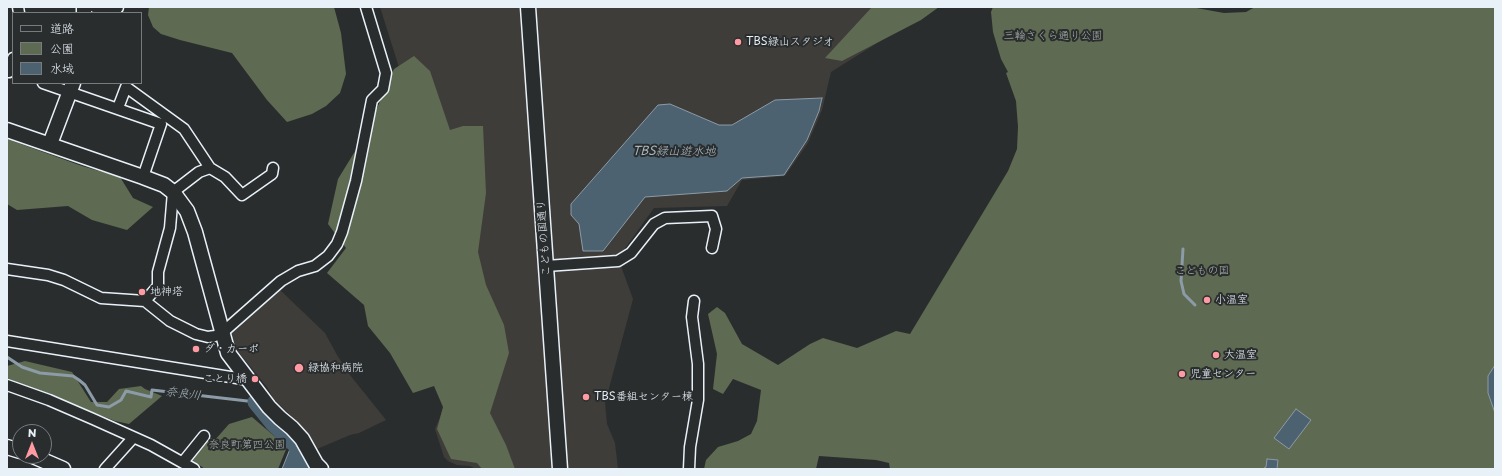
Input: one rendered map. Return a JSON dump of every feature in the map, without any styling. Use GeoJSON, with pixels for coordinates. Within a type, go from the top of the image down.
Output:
{"type":"FeatureCollection","features":[{"type":"Feature","properties":{"kind":"street"},"geometry":{"type":"LineString","coordinates":[[94,7],[111,11]]}},
{"type":"Feature","properties":{"kind":"street"},"geometry":{"type":"LineString","coordinates":[[7,269],[48,275],[64,280],[102,298],[145,301],[170,321],[196,334],[208,337],[222,333],[281,281],[298,271],[320,263],[328,256],[337,244],[356,181],[372,100],[383,89],[386,73],[366,7]]}},
{"type":"Feature","properties":{"kind":"street","name":"こどもの国通り"},"geometry":{"type":"LineString","coordinates":[[528,7],[560,469]]}},
{"type":"Feature","properties":{"kind":"street"},"geometry":{"type":"LineString","coordinates":[[50,84],[72,87],[118,108],[161,124],[143,177]]}},
{"type":"Feature","properties":{"kind":"street"},"geometry":{"type":"LineString","coordinates":[[50,144],[72,87]]}},
{"type":"Feature","properties":{"kind":"street"},"geometry":{"type":"LineString","coordinates":[[118,108],[126,87],[184,129],[210,168],[225,177],[242,195],[272,174],[273,168]]}},
{"type":"Feature","properties":{"kind":"street"},"geometry":{"type":"LineString","coordinates":[[7,130],[143,177],[174,192],[187,211],[195,232],[228,353],[270,407],[302,439],[321,469]]}},
{"type":"Feature","properties":{"kind":"street"},"geometry":{"type":"LineString","coordinates":[[145,301],[158,286],[158,272],[170,228],[174,192],[199,172],[210,168]]}},
{"type":"Feature","properties":{"kind":"street"},"geometry":{"type":"LineString","coordinates":[[546,266],[618,261],[631,253],[654,224],[665,218],[712,216],[716,229],[712,248]]}},
{"type":"Feature","properties":{"kind":"street"},"geometry":{"type":"LineString","coordinates":[[689,469],[690,447],[698,400],[698,364],[692,317],[694,301]]}},
{"type":"Feature","properties":{"kind":"street"},"geometry":{"type":"LineString","coordinates":[[7,341],[249,380]]}},
{"type":"Feature","properties":{"kind":"street"},"geometry":{"type":"LineString","coordinates":[[7,385],[49,400],[133,438],[183,462],[194,469]]}},
{"type":"Feature","properties":{"kind":"street"},"geometry":{"type":"LineString","coordinates":[[183,462],[204,436]]}},
{"type":"Feature","properties":{"kind":"street"},"geometry":{"type":"LineString","coordinates":[[105,469],[133,438]]}},
{"type":"Feature","properties":{"kind":"street"},"geometry":{"type":"LineString","coordinates":[[51,464],[63,469]]}},
{"type":"Feature","properties":{"kind":"shaded area"},"geometry":{"type":"Polygon","coordinates":[[[380,7],[935,7],[831,72],[822,110],[808,143],[785,176],[742,180],[727,206],[654,208],[618,258],[633,299],[605,403],[607,424],[615,443],[618,469],[476,469],[470,466],[457,465],[448,461],[444,457],[435,429],[471,343],[467,283],[380,7]]]}},
{"type":"Feature","properties":{"kind":"shaded area","name":"緑協和病院"},"geometry":{"type":"Polygon","coordinates":[[[278,288],[325,333],[350,375],[386,420],[359,433],[350,435],[317,449],[306,431],[273,398],[267,387],[236,349],[231,332],[278,288]]]}},
{"type":"Feature","properties":{"kind":"green space"},"geometry":{"type":"Polygon","coordinates":[[[149,7],[334,7],[341,33],[346,74],[340,93],[326,106],[312,114],[287,122],[267,100],[232,53],[161,34],[153,27],[148,15],[149,7]]]}},
{"type":"Feature","properties":{"kind":"green space"},"geometry":{"type":"Polygon","coordinates":[[[872,7],[939,7],[921,20],[842,61],[825,58],[872,7]]]}},
{"type":"Feature","properties":{"kind":"green space","name":"こどもの国"},"geometry":{"type":"Polygon","coordinates":[[[993,7],[1191,7],[1224,13],[1246,12],[1255,7],[1495,7],[1495,469],[890,469],[889,463],[876,460],[819,456],[816,469],[704,469],[706,460],[718,447],[738,441],[751,434],[757,421],[761,390],[733,379],[723,394],[713,389],[717,354],[708,314],[717,307],[725,313],[742,344],[778,365],[810,344],[823,338],[857,348],[896,331],[910,334],[1008,171],[1017,149],[1018,127],[1016,101],[1006,73],[1008,72],[1001,59],[993,32],[991,12],[993,7]]]}},
{"type":"Feature","properties":{"kind":"green space"},"geometry":{"type":"Polygon","coordinates":[[[414,56],[430,71],[450,130],[463,126],[483,126],[486,193],[478,252],[486,285],[504,325],[509,353],[490,413],[506,445],[515,469],[482,469],[477,463],[451,459],[437,429],[443,407],[434,386],[413,393],[390,353],[368,326],[364,305],[327,273],[346,248],[328,224],[338,179],[357,148],[361,130],[369,127],[394,69],[414,56]]]}},
{"type":"Feature","properties":{"kind":"green space"},"geometry":{"type":"Polygon","coordinates":[[[7,139],[82,166],[120,177],[133,198],[153,207],[127,230],[92,220],[68,206],[17,210],[7,204],[7,139]]]}},
{"type":"Feature","properties":{"kind":"green space"},"geometry":{"type":"Polygon","coordinates":[[[25,361],[72,372],[91,402],[107,402],[119,389],[141,386],[162,396],[129,424],[115,421],[7,378],[7,366],[25,361]]]}},
{"type":"Feature","properties":{"kind":"green space","name":"奈良町第四公園"},"geometry":{"type":"Polygon","coordinates":[[[252,417],[287,447],[278,469],[205,469],[192,460],[211,438],[214,441],[229,424],[252,417]]]}},
{"type":"Feature","properties":{"kind":"water","name":"TBS緑山遊水地"},"geometry":{"type":"Polygon","coordinates":[[[822,98],[819,111],[807,140],[784,175],[742,178],[727,191],[645,197],[603,251],[583,251],[579,224],[571,215],[571,204],[658,105],[670,104],[719,125],[732,125],[775,100],[822,98]]]}},
{"type":"Feature","properties":{"kind":"water"},"geometry":{"type":"Polygon","coordinates":[[[1495,365],[1495,413],[1488,393],[1488,376],[1495,365]]]}},
{"type":"Feature","properties":{"kind":"water"},"geometry":{"type":"Polygon","coordinates":[[[1296,409],[1311,420],[1289,449],[1274,438],[1296,409]]]}},
{"type":"Feature","properties":{"kind":"water"},"geometry":{"type":"Polygon","coordinates":[[[290,449],[303,469],[282,469],[290,449]]]}},
{"type":"Feature","properties":{"kind":"water"},"geometry":{"type":"Polygon","coordinates":[[[1267,459],[1278,460],[1277,469],[1264,468],[1266,467],[1267,459]]]}},
{"type":"Feature","properties":{"kind":"waterway"},"geometry":{"type":"LineString","coordinates":[[1183,249],[1181,281],[1184,294],[1195,305]]}},
{"type":"Feature","properties":{"kind":"waterway","name":"奈良川"},"geometry":{"type":"LineString","coordinates":[[7,357],[22,367],[40,373],[73,376],[85,385],[97,405],[109,407],[121,400],[126,391],[151,397],[152,390],[256,402]]}},
{"type":"Feature","properties":{"kind":"waterway","name":"奈良川"},"geometry":{"type":"LineString","coordinates":[[256,402],[273,423],[295,444],[311,469]]}},
{"type":"Feature","properties":{"kind":"place","name":"TBS緑山スタジオ"},"geometry":{"type":"Point","coordinates":[738,42]}},
{"type":"Feature","properties":{"kind":"place","name":"地神塔"},"geometry":{"type":"Point","coordinates":[142,292]}},
{"type":"Feature","properties":{"kind":"place","name":"小温室"},"geometry":{"type":"Point","coordinates":[1207,300]}},
{"type":"Feature","properties":{"kind":"place","name":"ダ・カーポ"},"geometry":{"type":"Point","coordinates":[196,349]}},
{"type":"Feature","properties":{"kind":"place","name":"大温室"},"geometry":{"type":"Point","coordinates":[1216,355]}},
{"type":"Feature","properties":{"kind":"place","name":"緑協和病院"},"geometry":{"type":"Point","coordinates":[299,368]}},
{"type":"Feature","properties":{"kind":"place","name":"児童センター"},"geometry":{"type":"Point","coordinates":[1182,374]}},
{"type":"Feature","properties":{"kind":"place","name":"ことり橋"},"geometry":{"type":"Point","coordinates":[255,379]}},
{"type":"Feature","properties":{"kind":"place","name":"TBS番組センター棟"},"geometry":{"type":"Point","coordinates":[586,397]}},
{"type":"Feature","properties":{"kind":"park label","name":"三輪さくら通り公園"},"geometry":{"type":"Point","coordinates":[1053,36]}}]}
